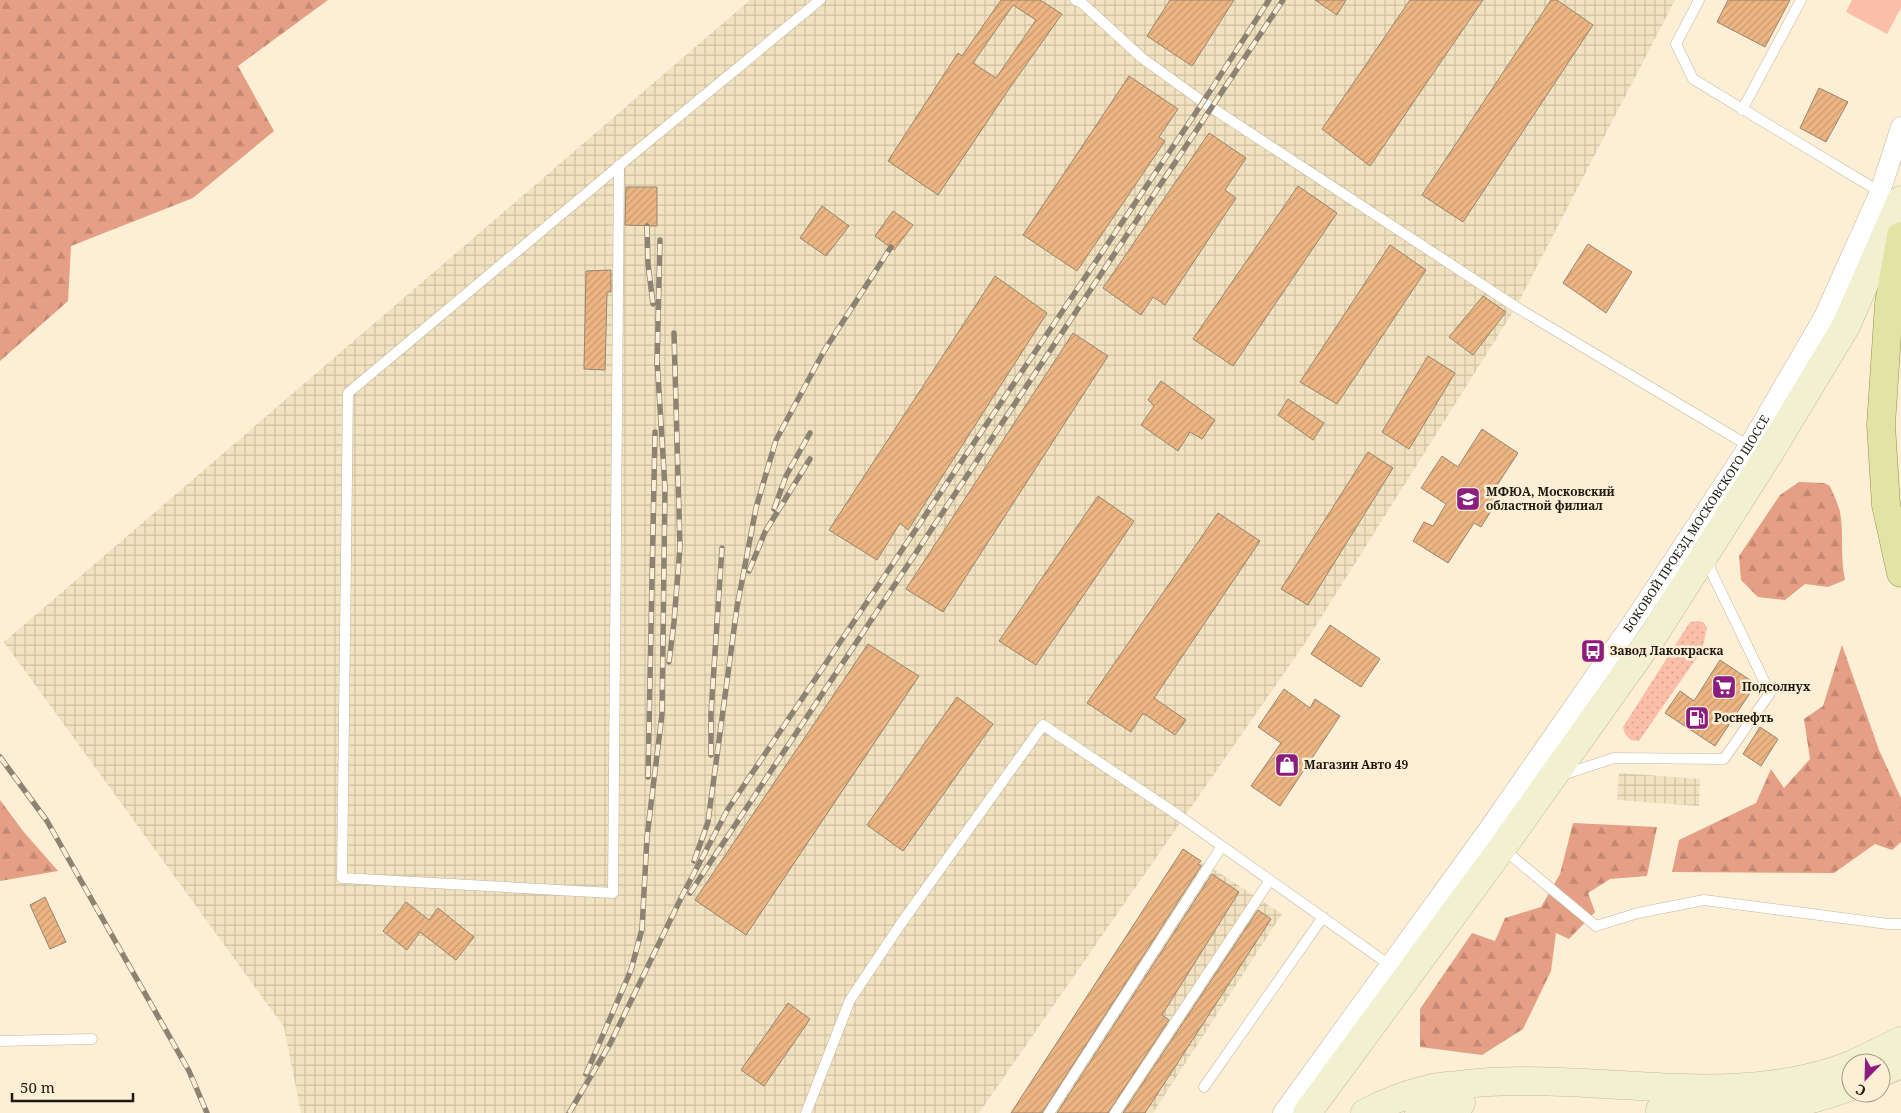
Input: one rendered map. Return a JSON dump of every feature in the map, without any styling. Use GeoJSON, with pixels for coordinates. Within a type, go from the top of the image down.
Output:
{"type":"FeatureCollection","features":[{"type":"Feature","properties":{"kind":"main road"},"geometry":{"type":"LineString","coordinates":[[1307,1113],[1502,848],[1655,633],[1712,544],[1846,326],[1891,196]]}},
{"type":"Feature","properties":{"kind":"main road"},"geometry":{"type":"LineString","coordinates":[[1901,236],[1889,304],[1882,425],[1886,505],[1901,573]]}},
{"type":"Feature","properties":{"kind":"main road"},"geometry":{"type":"LineString","coordinates":[[1877,1053],[1901,1042]]}},
{"type":"Feature","properties":{"kind":"main road"},"geometry":{"type":"LineString","coordinates":[[1365,1113],[1429,1088],[1489,1082],[1541,1081],[1672,1092],[1735,1093],[1790,1086],[1841,1068]]}},
{"type":"Feature","properties":{"kind":"main road"},"geometry":{"type":"LineString","coordinates":[[1418,1113],[1431,1108],[1487,1100],[1522,1099],[1540,1099],[1677,1112],[1736,1112],[1790,1105],[1841,1089]]}},
{"type":"Feature","properties":{"kind":"street","name":"БОКОВОЙ ПРОЕЗД МОСКОВСКОГО ШОССЕ"},"geometry":{"type":"LineString","coordinates":[[1283,1113],[1486,833],[1635,619],[1749,446],[1824,317],[1891,196],[1901,127]]}},
{"type":"Feature","properties":{"kind":"lane"},"geometry":{"type":"LineString","coordinates":[[619,165],[613,893],[342,878],[348,393],[619,165],[820,0]]}},
{"type":"Feature","properties":{"kind":"lane"},"geometry":{"type":"LineString","coordinates":[[1075,0],[1082,3],[1142,58],[1203,102],[1516,307],[1749,446]]}},
{"type":"Feature","properties":{"kind":"lane"},"geometry":{"type":"LineString","coordinates":[[1699,0],[1676,44],[1693,79],[1742,110],[1891,196]]}},
{"type":"Feature","properties":{"kind":"lane"},"geometry":{"type":"LineString","coordinates":[[1742,110],[1801,0]]}},
{"type":"Feature","properties":{"kind":"lane"},"geometry":{"type":"LineString","coordinates":[[1551,779],[1614,758],[1724,759],[1770,693],[1710,569],[1712,544]]}},
{"type":"Feature","properties":{"kind":"lane"},"geometry":{"type":"LineString","coordinates":[[806,1113],[850,1000],[900,925],[1044,726],[1222,846],[1391,966]]}},
{"type":"Feature","properties":{"kind":"lane"},"geometry":{"type":"LineString","coordinates":[[1049,1113],[1222,846]]}},
{"type":"Feature","properties":{"kind":"lane"},"geometry":{"type":"LineString","coordinates":[[1502,848],[1596,926],[1638,913],[1704,900],[1888,924],[1901,924]]}},
{"type":"Feature","properties":{"kind":"lane"},"geometry":{"type":"LineString","coordinates":[[1115,1113],[1270,880]]}},
{"type":"Feature","properties":{"kind":"lane"},"geometry":{"type":"LineString","coordinates":[[1204,1088],[1322,917]]}},
{"type":"Feature","properties":{"kind":"lane"},"geometry":{"type":"LineString","coordinates":[[0,1042],[92,1039]]}},
{"type":"Feature","properties":{"kind":"shaded area"},"geometry":{"type":"Polygon","coordinates":[[[750,0],[1675,0],[1516,307],[1305,643],[979,1113],[301,1113],[284,1027],[4,642],[750,0]]]}},
{"type":"Feature","properties":{"kind":"shaded area"},"geometry":{"type":"Polygon","coordinates":[[[1852,0],[1901,0],[1901,8],[1887,34],[1846,12],[1852,0]]]}},
{"type":"Feature","properties":{"kind":"shaded area"},"geometry":{"type":"Polygon","coordinates":[[[1699,621],[1704,623],[1707,628],[1702,650],[1639,741],[1631,740],[1625,734],[1623,727],[1690,622],[1699,621]]]}},
{"type":"Feature","properties":{"kind":"shaded area"},"geometry":{"type":"Polygon","coordinates":[[[1619,773],[1700,779],[1699,806],[1617,800],[1619,773]]]}},
{"type":"Feature","properties":{"kind":"shaded area"},"geometry":{"type":"Polygon","coordinates":[[[1183,849],[1282,914],[1153,1113],[1011,1113],[1183,849]]]}},
{"type":"Feature","properties":{"kind":"green space"},"geometry":{"type":"Polygon","coordinates":[[[0,0],[328,0],[238,66],[274,131],[193,198],[71,246],[68,301],[0,361],[0,0]]]}},
{"type":"Feature","properties":{"kind":"green space"},"geometry":{"type":"Polygon","coordinates":[[[1799,482],[1824,483],[1830,486],[1840,512],[1845,580],[1828,587],[1805,584],[1785,600],[1758,597],[1741,580],[1739,556],[1780,495],[1799,482]]]}},
{"type":"Feature","properties":{"kind":"green space"},"geometry":{"type":"Polygon","coordinates":[[[1842,645],[1879,750],[1901,798],[1901,842],[1892,850],[1875,844],[1834,873],[1672,872],[1679,840],[1756,803],[1771,769],[1784,788],[1810,759],[1804,719],[1823,706],[1842,645]]]}},
{"type":"Feature","properties":{"kind":"green space"},"geometry":{"type":"Polygon","coordinates":[[[0,800],[23,831],[58,871],[0,881],[0,800]]]}},
{"type":"Feature","properties":{"kind":"green space"},"geometry":{"type":"Polygon","coordinates":[[[1573,823],[1657,827],[1647,876],[1610,879],[1588,893],[1595,912],[1569,939],[1556,933],[1551,971],[1523,1029],[1482,1055],[1420,1047],[1420,1009],[1472,933],[1495,941],[1505,918],[1541,907],[1560,874],[1573,823]]]}},
{"type":"Feature","properties":{"kind":"building"},"geometry":{"type":"Polygon","coordinates":[[[1001,0],[1040,0],[1062,14],[938,195],[888,161],[958,53],[962,56],[1001,0]],[[1013,5],[973,63],[996,78],[1036,20],[1013,5]]]}},
{"type":"Feature","properties":{"kind":"building"},"geometry":{"type":"Polygon","coordinates":[[[1170,0],[1234,0],[1192,66],[1147,36],[1170,0]]]}},
{"type":"Feature","properties":{"kind":"building"},"geometry":{"type":"Polygon","coordinates":[[[1315,0],[1346,0],[1337,15],[1315,0]]]}},
{"type":"Feature","properties":{"kind":"building"},"geometry":{"type":"Polygon","coordinates":[[[1410,0],[1483,0],[1370,166],[1322,129],[1410,0]]]}},
{"type":"Feature","properties":{"kind":"building"},"geometry":{"type":"Polygon","coordinates":[[[1551,0],[1557,0],[1593,25],[1463,222],[1422,195],[1551,0]]]}},
{"type":"Feature","properties":{"kind":"building"},"geometry":{"type":"Polygon","coordinates":[[[1728,0],[1790,0],[1765,47],[1717,22],[1728,0]]]}},
{"type":"Feature","properties":{"kind":"building"},"geometry":{"type":"Polygon","coordinates":[[[1129,76],[1178,109],[1159,137],[1165,141],[1077,271],[1023,235],[1129,76]]]}},
{"type":"Feature","properties":{"kind":"building"},"geometry":{"type":"Polygon","coordinates":[[[1819,88],[1848,102],[1826,142],[1800,128],[1819,88]]]}},
{"type":"Feature","properties":{"kind":"building"},"geometry":{"type":"Polygon","coordinates":[[[1209,133],[1246,158],[1225,190],[1236,198],[1165,305],[1153,297],[1141,315],[1103,288],[1209,133]]]}},
{"type":"Feature","properties":{"kind":"building"},"geometry":{"type":"Polygon","coordinates":[[[1298,186],[1337,213],[1233,366],[1193,339],[1298,186]]]}},
{"type":"Feature","properties":{"kind":"building"},"geometry":{"type":"Polygon","coordinates":[[[626,187],[657,187],[657,226],[625,225],[626,187]]]}},
{"type":"Feature","properties":{"kind":"building"},"geometry":{"type":"Polygon","coordinates":[[[822,206],[849,226],[826,256],[800,238],[822,206]]]}},
{"type":"Feature","properties":{"kind":"building"},"geometry":{"type":"Polygon","coordinates":[[[893,211],[913,225],[894,250],[875,236],[893,211]]]}},
{"type":"Feature","properties":{"kind":"building"},"geometry":{"type":"Polygon","coordinates":[[[1588,244],[1632,272],[1606,313],[1563,283],[1588,244]]]}},
{"type":"Feature","properties":{"kind":"building"},"geometry":{"type":"Polygon","coordinates":[[[1390,245],[1426,270],[1337,404],[1300,382],[1390,245]]]}},
{"type":"Feature","properties":{"kind":"building"},"geometry":{"type":"Polygon","coordinates":[[[611,270],[611,292],[607,292],[605,370],[584,369],[586,271],[611,270]]]}},
{"type":"Feature","properties":{"kind":"building"},"geometry":{"type":"Polygon","coordinates":[[[995,276],[1047,313],[908,530],[900,523],[877,560],[829,530],[995,276]]]}},
{"type":"Feature","properties":{"kind":"building"},"geometry":{"type":"Polygon","coordinates":[[[1483,296],[1506,312],[1473,355],[1449,337],[1483,296]]]}},
{"type":"Feature","properties":{"kind":"building"},"geometry":{"type":"Polygon","coordinates":[[[1073,333],[1108,356],[943,612],[906,589],[1073,333]]]}},
{"type":"Feature","properties":{"kind":"building"},"geometry":{"type":"Polygon","coordinates":[[[1428,356],[1455,373],[1409,449],[1382,432],[1428,356]]]}},
{"type":"Feature","properties":{"kind":"building"},"geometry":{"type":"Polygon","coordinates":[[[1161,381],[1215,420],[1202,439],[1190,432],[1178,451],[1141,425],[1154,406],[1148,400],[1161,381]]]}},
{"type":"Feature","properties":{"kind":"building"},"geometry":{"type":"Polygon","coordinates":[[[1288,399],[1324,423],[1313,440],[1278,415],[1288,399]]]}},
{"type":"Feature","properties":{"kind":"building","name":"МФЮА, Московский областной филиал"},"geometry":{"type":"Polygon","coordinates":[[[1482,429],[1518,453],[1494,490],[1501,495],[1481,527],[1474,523],[1448,563],[1413,541],[1424,522],[1433,526],[1446,504],[1421,488],[1442,456],[1458,467],[1482,429]]]}},
{"type":"Feature","properties":{"kind":"building"},"geometry":{"type":"Polygon","coordinates":[[[1368,452],[1393,468],[1308,605],[1281,589],[1368,452]]]}},
{"type":"Feature","properties":{"kind":"building"},"geometry":{"type":"Polygon","coordinates":[[[1098,496],[1134,521],[1036,665],[999,641],[1098,496]]]}},
{"type":"Feature","properties":{"kind":"building"},"geometry":{"type":"Polygon","coordinates":[[[1218,513],[1260,541],[1154,698],[1186,720],[1175,735],[1143,713],[1131,732],[1087,703],[1218,513]]]}},
{"type":"Feature","properties":{"kind":"building"},"geometry":{"type":"Polygon","coordinates":[[[1330,625],[1380,659],[1361,687],[1311,654],[1330,625]]]}},
{"type":"Feature","properties":{"kind":"building"},"geometry":{"type":"Polygon","coordinates":[[[868,644],[919,676],[746,935],[695,900],[868,644]]]}},
{"type":"Feature","properties":{"kind":"building"},"geometry":{"type":"Polygon","coordinates":[[[1720,660],[1756,684],[1715,746],[1665,713],[1680,691],[1694,701],[1720,660]]]}},
{"type":"Feature","properties":{"kind":"building","name":"Магазин Авто 49"},"geometry":{"type":"Polygon","coordinates":[[[1284,689],[1310,708],[1315,699],[1340,716],[1280,806],[1251,786],[1281,743],[1258,727],[1284,689]]]}},
{"type":"Feature","properties":{"kind":"building"},"geometry":{"type":"Polygon","coordinates":[[[957,697],[993,724],[903,851],[867,825],[957,697]]]}},
{"type":"Feature","properties":{"kind":"building"},"geometry":{"type":"Polygon","coordinates":[[[1760,727],[1778,739],[1761,766],[1743,754],[1760,727]]]}},
{"type":"Feature","properties":{"kind":"building"},"geometry":{"type":"Polygon","coordinates":[[[1183,849],[1201,861],[1198,864],[1201,866],[1042,1113],[1011,1113],[1183,849]]]}},
{"type":"Feature","properties":{"kind":"building"},"geometry":{"type":"Polygon","coordinates":[[[1212,874],[1239,892],[1162,1015],[1169,1020],[1108,1113],[1057,1113],[1212,874]]]}},
{"type":"Feature","properties":{"kind":"building"},"geometry":{"type":"Polygon","coordinates":[[[45,897],[66,942],[50,949],[30,905],[45,897]]]}},
{"type":"Feature","properties":{"kind":"building"},"geometry":{"type":"Polygon","coordinates":[[[406,902],[429,920],[438,908],[474,937],[456,960],[420,932],[407,950],[383,931],[406,902]]]}},
{"type":"Feature","properties":{"kind":"building"},"geometry":{"type":"Polygon","coordinates":[[[1258,910],[1271,919],[1145,1113],[1123,1113],[1258,910]]]}},
{"type":"Feature","properties":{"kind":"building"},"geometry":{"type":"Polygon","coordinates":[[[788,1003],[810,1019],[764,1086],[741,1070],[788,1003]]]}},
{"type":"Feature","properties":{"kind":"railway"},"geometry":{"type":"LineString","coordinates":[[569,1113],[610,1044],[684,892],[728,809],[1203,102],[1269,0]]}},
{"type":"Feature","properties":{"kind":"railway"},"geometry":{"type":"LineString","coordinates":[[690,893],[1283,0]]}},
{"type":"Feature","properties":{"kind":"railway"},"geometry":{"type":"LineString","coordinates":[[647,226],[648,264],[653,304]]}},
{"type":"Feature","properties":{"kind":"railway"},"geometry":{"type":"LineString","coordinates":[[657,365],[660,240]]}},
{"type":"Feature","properties":{"kind":"railway"},"geometry":{"type":"LineString","coordinates":[[694,861],[708,822],[737,607],[756,508],[776,440],[824,351],[891,247]]}},
{"type":"Feature","properties":{"kind":"railway"},"geometry":{"type":"LineString","coordinates":[[669,662],[680,547],[674,333]]}},
{"type":"Feature","properties":{"kind":"railway"},"geometry":{"type":"LineString","coordinates":[[586,1074],[631,970],[642,929],[647,837],[662,714],[665,488],[657,359]]}},
{"type":"Feature","properties":{"kind":"railway"},"geometry":{"type":"LineString","coordinates":[[648,777],[655,432]]}},
{"type":"Feature","properties":{"kind":"railway"},"geometry":{"type":"LineString","coordinates":[[774,509],[786,476],[810,433]]}},
{"type":"Feature","properties":{"kind":"railway"},"geometry":{"type":"LineString","coordinates":[[749,571],[765,532],[810,459]]}},
{"type":"Feature","properties":{"kind":"railway"},"geometry":{"type":"LineString","coordinates":[[711,755],[711,713],[722,548]]}},
{"type":"Feature","properties":{"kind":"railway"},"geometry":{"type":"LineString","coordinates":[[0,757],[47,821],[189,1071],[207,1113]]}},
{"type":"Feature","properties":{"kind":"place","name":"МФЮА, Московский областной филиал"},"geometry":{"type":"Point","coordinates":[1468,499]}},
{"type":"Feature","properties":{"kind":"place","name":"Завод Лакокраска"},"geometry":{"type":"Point","coordinates":[1593,651]}},
{"type":"Feature","properties":{"kind":"place","name":"Подсолнух"},"geometry":{"type":"Point","coordinates":[1724,687]}},
{"type":"Feature","properties":{"kind":"place","name":"Роснефть"},"geometry":{"type":"Point","coordinates":[1697,718]}},
{"type":"Feature","properties":{"kind":"place","name":"Магазин Авто 49"},"geometry":{"type":"Point","coordinates":[1287,765]}}]}
